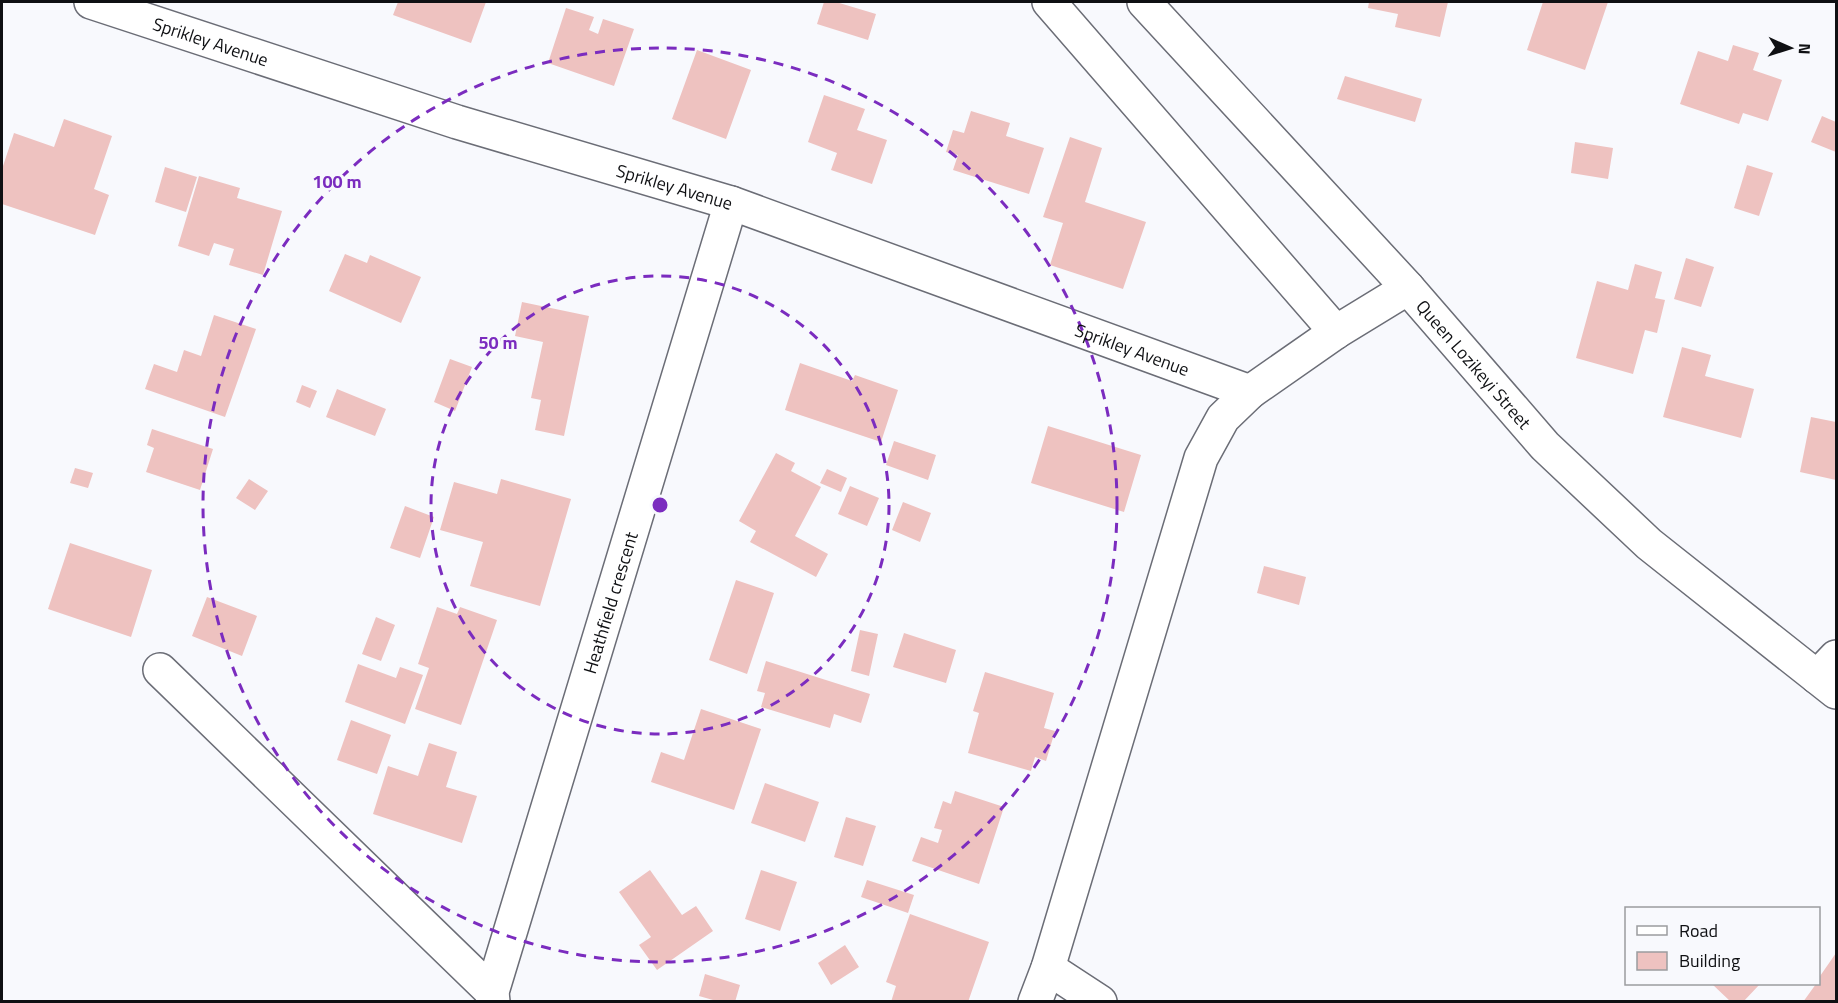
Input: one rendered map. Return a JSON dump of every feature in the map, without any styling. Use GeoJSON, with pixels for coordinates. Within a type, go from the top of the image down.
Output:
{"type":"FeatureCollection","features":[{"type":"Feature","properties":{"kind":"street","name":"Sprikley Avenue"},"geometry":{"type":"LineString","coordinates":[[91,2],[457,122],[731,203],[1250,392]]}},
{"type":"Feature","properties":{"kind":"street"},"geometry":{"type":"LineString","coordinates":[[1049,2],[1336,332]]}},
{"type":"Feature","properties":{"kind":"street","name":"Queen Lozikeyi Street"},"geometry":{"type":"LineString","coordinates":[[1144,2],[1408,288],[1545,446],[1649,544],[1830,675]]}},
{"type":"Feature","properties":{"kind":"street","name":"Heathfield crescent"},"geometry":{"type":"LineString","coordinates":[[493,997],[731,203]]}},
{"type":"Feature","properties":{"kind":"street"},"geometry":{"type":"LineString","coordinates":[[1035,1002],[1048,968],[1201,458],[1223,418],[1250,392],[1336,332],[1408,288]]}},
{"type":"Feature","properties":{"kind":"street"},"geometry":{"type":"LineString","coordinates":[[160,670],[493,997]]}},
{"type":"Feature","properties":{"kind":"street"},"geometry":{"type":"LineString","coordinates":[[1048,968],[1100,1002]]}},
{"type":"Feature","properties":{"kind":"building"},"geometry":{"type":"Polygon","coordinates":[[[398,2],[486,2],[471,43],[393,15],[398,2]]]}},
{"type":"Feature","properties":{"kind":"building"},"geometry":{"type":"Polygon","coordinates":[[[824,2],[836,2],[876,14],[868,40],[817,24],[824,2]]]}},
{"type":"Feature","properties":{"kind":"building"},"geometry":{"type":"Polygon","coordinates":[[[1369,2],[1448,2],[1440,37],[1395,27],[1398,14],[1368,8],[1369,2]]]}},
{"type":"Feature","properties":{"kind":"building"},"geometry":{"type":"Polygon","coordinates":[[[1543,2],[1608,2],[1585,70],[1527,50],[1543,2]]]}},
{"type":"Feature","properties":{"kind":"building"},"geometry":{"type":"Polygon","coordinates":[[[566,8],[594,17],[589,30],[598,34],[603,19],[634,29],[614,86],[548,63],[566,8]]]}},
{"type":"Feature","properties":{"kind":"building"},"geometry":{"type":"Polygon","coordinates":[[[1733,45],[1759,53],[1753,70],[1782,80],[1768,121],[1743,113],[1739,124],[1680,104],[1698,51],[1728,61],[1733,45]]]}},
{"type":"Feature","properties":{"kind":"building"},"geometry":{"type":"Polygon","coordinates":[[[697,50],[751,70],[726,139],[672,119],[697,50]]]}},
{"type":"Feature","properties":{"kind":"building"},"geometry":{"type":"Polygon","coordinates":[[[1345,76],[1422,99],[1415,122],[1337,99],[1345,76]]]}},
{"type":"Feature","properties":{"kind":"building"},"geometry":{"type":"Polygon","coordinates":[[[824,95],[865,109],[857,130],[887,140],[872,184],[831,170],[837,153],[808,142],[824,95]]]}},
{"type":"Feature","properties":{"kind":"building"},"geometry":{"type":"Polygon","coordinates":[[[971,111],[1010,123],[1006,136],[1044,148],[1029,194],[953,170],[958,155],[946,152],[953,130],[964,133],[971,111]]]}},
{"type":"Feature","properties":{"kind":"building"},"geometry":{"type":"Polygon","coordinates":[[[1822,116],[1836,122],[1836,152],[1811,142],[1822,116]]]}},
{"type":"Feature","properties":{"kind":"building"},"geometry":{"type":"Polygon","coordinates":[[[64,119],[112,136],[94,189],[109,195],[95,235],[2,204],[2,169],[14,133],[54,147],[64,119]]]}},
{"type":"Feature","properties":{"kind":"building"},"geometry":{"type":"Polygon","coordinates":[[[1070,137],[1102,148],[1085,202],[1146,222],[1123,289],[1050,265],[1063,223],[1043,217],[1070,137]]]}},
{"type":"Feature","properties":{"kind":"building"},"geometry":{"type":"Polygon","coordinates":[[[1575,142],[1613,148],[1608,179],[1571,173],[1575,142]]]}},
{"type":"Feature","properties":{"kind":"building"},"geometry":{"type":"Polygon","coordinates":[[[1747,165],[1773,173],[1759,216],[1734,208],[1747,165]]]}},
{"type":"Feature","properties":{"kind":"building"},"geometry":{"type":"Polygon","coordinates":[[[165,167],[197,177],[186,212],[155,202],[165,167]]]}},
{"type":"Feature","properties":{"kind":"building"},"geometry":{"type":"Polygon","coordinates":[[[199,176],[240,188],[237,198],[282,211],[263,275],[229,265],[234,249],[214,243],[209,256],[178,246],[199,176]]]}},
{"type":"Feature","properties":{"kind":"building"},"geometry":{"type":"Polygon","coordinates":[[[345,254],[367,263],[370,255],[421,277],[401,323],[329,291],[345,254]]]}},
{"type":"Feature","properties":{"kind":"building"},"geometry":{"type":"Polygon","coordinates":[[[1686,258],[1714,267],[1701,307],[1674,299],[1686,258]]]}},
{"type":"Feature","properties":{"kind":"building"},"geometry":{"type":"Polygon","coordinates":[[[1635,264],[1662,272],[1655,298],[1665,300],[1657,333],[1645,330],[1633,374],[1576,358],[1597,281],[1628,290],[1635,264]]]}},
{"type":"Feature","properties":{"kind":"building"},"geometry":{"type":"Polygon","coordinates":[[[522,302],[589,316],[564,436],[535,430],[541,400],[531,398],[543,342],[515,336],[522,302]]]}},
{"type":"Feature","properties":{"kind":"building"},"geometry":{"type":"Polygon","coordinates":[[[214,315],[256,329],[225,417],[145,389],[154,364],[177,372],[184,350],[201,356],[214,315]]]}},
{"type":"Feature","properties":{"kind":"building"},"geometry":{"type":"Polygon","coordinates":[[[1682,347],[1711,355],[1705,376],[1754,389],[1741,438],[1663,417],[1682,347]]]}},
{"type":"Feature","properties":{"kind":"building"},"geometry":{"type":"Polygon","coordinates":[[[450,359],[472,367],[455,411],[434,402],[450,359]]]}},
{"type":"Feature","properties":{"kind":"building"},"geometry":{"type":"Polygon","coordinates":[[[800,363],[852,381],[855,375],[898,390],[881,442],[785,410],[800,363]]]}},
{"type":"Feature","properties":{"kind":"building"},"geometry":{"type":"Polygon","coordinates":[[[302,385],[317,391],[310,408],[296,402],[302,385]]]}},
{"type":"Feature","properties":{"kind":"building"},"geometry":{"type":"Polygon","coordinates":[[[337,389],[386,409],[375,436],[326,417],[337,389]]]}},
{"type":"Feature","properties":{"kind":"building"},"geometry":{"type":"Polygon","coordinates":[[[1811,417],[1836,422],[1836,480],[1800,472],[1811,417]]]}},
{"type":"Feature","properties":{"kind":"building"},"geometry":{"type":"Polygon","coordinates":[[[1048,426],[1141,455],[1124,512],[1031,483],[1048,426]]]}},
{"type":"Feature","properties":{"kind":"building"},"geometry":{"type":"Polygon","coordinates":[[[152,429],[213,449],[200,490],[146,472],[154,448],[147,445],[152,429]]]}},
{"type":"Feature","properties":{"kind":"building"},"geometry":{"type":"Polygon","coordinates":[[[894,441],[936,455],[928,480],[886,465],[894,441]]]}},
{"type":"Feature","properties":{"kind":"building"},"geometry":{"type":"Polygon","coordinates":[[[776,453],[795,463],[791,471],[821,487],[795,536],[828,554],[816,577],[750,542],[756,531],[739,521],[776,453]]]}},
{"type":"Feature","properties":{"kind":"building"},"geometry":{"type":"Polygon","coordinates":[[[75,468],[93,473],[88,488],[70,483],[75,468]]]}},
{"type":"Feature","properties":{"kind":"building"},"geometry":{"type":"Polygon","coordinates":[[[827,469],[847,478],[841,492],[820,483],[827,469]]]}},
{"type":"Feature","properties":{"kind":"building"},"geometry":{"type":"Polygon","coordinates":[[[249,479],[268,491],[255,510],[236,498],[249,479]]]}},
{"type":"Feature","properties":{"kind":"building"},"geometry":{"type":"Polygon","coordinates":[[[501,479],[571,499],[540,606],[470,586],[483,542],[440,530],[454,482],[497,494],[501,479]]]}},
{"type":"Feature","properties":{"kind":"building"},"geometry":{"type":"Polygon","coordinates":[[[850,486],[879,498],[867,526],[838,514],[850,486]]]}},
{"type":"Feature","properties":{"kind":"building"},"geometry":{"type":"Polygon","coordinates":[[[903,502],[931,513],[920,542],[892,530],[903,502]]]}},
{"type":"Feature","properties":{"kind":"building"},"geometry":{"type":"Polygon","coordinates":[[[405,506],[434,517],[420,558],[390,548],[405,506]]]}},
{"type":"Feature","properties":{"kind":"building"},"geometry":{"type":"Polygon","coordinates":[[[70,543],[152,570],[131,637],[48,609],[70,543]]]}},
{"type":"Feature","properties":{"kind":"building"},"geometry":{"type":"Polygon","coordinates":[[[1264,566],[1306,577],[1299,605],[1257,593],[1264,566]]]}},
{"type":"Feature","properties":{"kind":"building"},"geometry":{"type":"Polygon","coordinates":[[[736,580],[774,593],[747,674],[709,660],[736,580]]]}},
{"type":"Feature","properties":{"kind":"building"},"geometry":{"type":"Polygon","coordinates":[[[207,597],[257,616],[242,656],[192,636],[207,597]]]}},
{"type":"Feature","properties":{"kind":"building"},"geometry":{"type":"Polygon","coordinates":[[[437,607],[457,614],[460,607],[497,620],[461,725],[415,709],[429,668],[418,664],[437,607]]]}},
{"type":"Feature","properties":{"kind":"building"},"geometry":{"type":"Polygon","coordinates":[[[376,617],[395,625],[381,661],[362,654],[376,617]]]}},
{"type":"Feature","properties":{"kind":"building"},"geometry":{"type":"Polygon","coordinates":[[[860,630],[878,634],[869,676],[851,671],[860,630]]]}},
{"type":"Feature","properties":{"kind":"building"},"geometry":{"type":"Polygon","coordinates":[[[904,633],[956,650],[946,683],[893,667],[904,633]]]}},
{"type":"Feature","properties":{"kind":"building"},"geometry":{"type":"Polygon","coordinates":[[[766,661],[870,694],[861,723],[834,714],[830,728],[761,707],[765,693],[757,691],[766,661]]]}},
{"type":"Feature","properties":{"kind":"building"},"geometry":{"type":"Polygon","coordinates":[[[358,664],[396,678],[400,667],[423,675],[405,724],[345,702],[358,664]]]}},
{"type":"Feature","properties":{"kind":"building"},"geometry":{"type":"Polygon","coordinates":[[[985,672],[1054,693],[1044,728],[1055,731],[1046,761],[1035,757],[1031,771],[968,753],[979,713],[973,711],[985,672]]]}},
{"type":"Feature","properties":{"kind":"building"},"geometry":{"type":"Polygon","coordinates":[[[701,709],[761,729],[734,810],[651,782],[661,752],[684,760],[701,709]]]}},
{"type":"Feature","properties":{"kind":"building"},"geometry":{"type":"Polygon","coordinates":[[[351,720],[391,735],[377,774],[337,760],[351,720]]]}},
{"type":"Feature","properties":{"kind":"building"},"geometry":{"type":"Polygon","coordinates":[[[429,743],[457,752],[446,787],[477,796],[462,843],[373,814],[388,766],[418,776],[429,743]]]}},
{"type":"Feature","properties":{"kind":"building"},"geometry":{"type":"Polygon","coordinates":[[[765,783],[819,802],[805,842],[751,823],[765,783]]]}},
{"type":"Feature","properties":{"kind":"building"},"geometry":{"type":"Polygon","coordinates":[[[955,791],[1004,807],[979,884],[912,861],[921,837],[938,843],[942,830],[934,828],[943,801],[951,804],[955,791]]]}},
{"type":"Feature","properties":{"kind":"building"},"geometry":{"type":"Polygon","coordinates":[[[846,817],[876,826],[863,866],[834,857],[846,817]]]}},
{"type":"Feature","properties":{"kind":"building"},"geometry":{"type":"Polygon","coordinates":[[[650,870],[682,915],[696,906],[713,931],[657,970],[639,945],[651,937],[619,892],[650,870]]]}},
{"type":"Feature","properties":{"kind":"building"},"geometry":{"type":"Polygon","coordinates":[[[761,870],[797,882],[780,931],[745,919],[761,870]]]}},
{"type":"Feature","properties":{"kind":"building"},"geometry":{"type":"Polygon","coordinates":[[[867,880],[914,895],[908,913],[861,897],[867,880]]]}},
{"type":"Feature","properties":{"kind":"building"},"geometry":{"type":"Polygon","coordinates":[[[910,914],[989,942],[968,1002],[891,1002],[896,986],[886,982],[910,914]]]}},
{"type":"Feature","properties":{"kind":"building"},"geometry":{"type":"Polygon","coordinates":[[[845,945],[859,967],[831,985],[818,963],[845,945]]]}},
{"type":"Feature","properties":{"kind":"building"},"geometry":{"type":"Polygon","coordinates":[[[1836,953],[1836,1002],[1803,1002],[1815,985],[1820,985],[1820,976],[1836,953]]]}},
{"type":"Feature","properties":{"kind":"building"},"geometry":{"type":"Polygon","coordinates":[[[705,974],[740,985],[735,1002],[720,1002],[699,996],[705,974]]]}},
{"type":"Feature","properties":{"kind":"building"},"geometry":{"type":"Polygon","coordinates":[[[1713,985],[1759,985],[1743,1002],[1731,1002],[1713,985]]]}}]}
